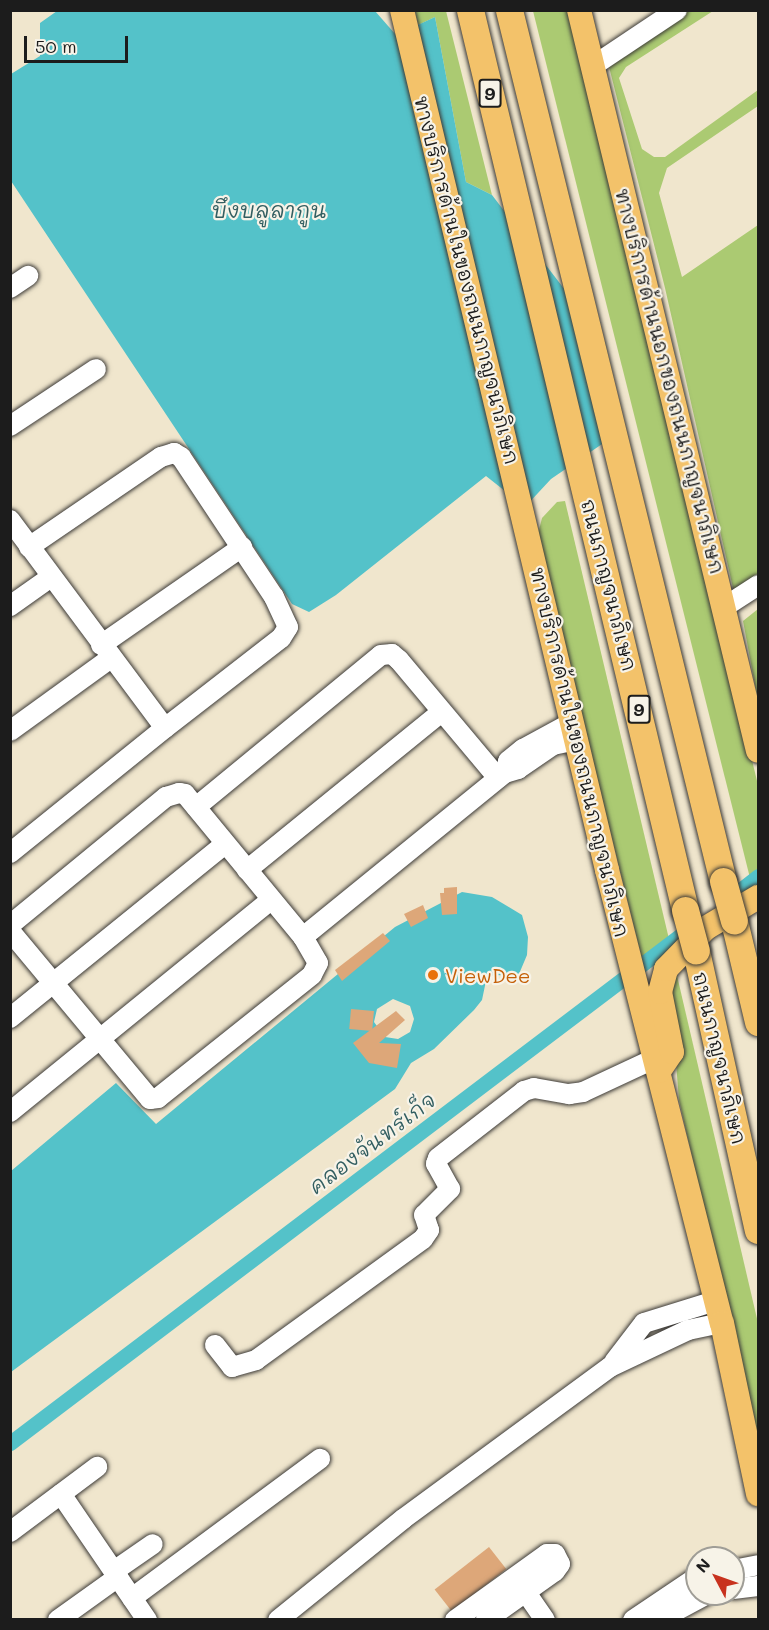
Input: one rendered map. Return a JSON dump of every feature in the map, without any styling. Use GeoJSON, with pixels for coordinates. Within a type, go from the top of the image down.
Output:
{"type":"FeatureCollection","features":[{"type":"Feature","properties":{"kind":"highway","name":"ถนนกาญจนาภิเษก"},"geometry":{"type":"LineString","coordinates":[[470,10],[696,951],[759,1230]]}},
{"type":"Feature","properties":{"kind":"highway","name":"ถนนกาญจนาภิเษก"},"geometry":{"type":"LineString","coordinates":[[509,10],[759,1022]]}},
{"type":"Feature","properties":{"kind":"main road","name":"ทางบริการด้านนอกของถนนกาญจนาภิเษก"},"geometry":{"type":"LineString","coordinates":[[579,10],[726,606],[759,751]]}},
{"type":"Feature","properties":{"kind":"main road","name":"ทางบริการด้านในของถนนกาญจนาภิเษก"},"geometry":{"type":"LineString","coordinates":[[403,12],[607,870],[719,1312],[759,1494]]}},
{"type":"Feature","properties":{"kind":"main road"},"geometry":{"type":"LineString","coordinates":[[657,1065],[672,1052],[660,992],[666,969],[706,928],[759,897]]}},
{"type":"Feature","properties":{"kind":"street"},"geometry":{"type":"LineString","coordinates":[[593,66],[677,10]]}},
{"type":"Feature","properties":{"kind":"street"},"geometry":{"type":"LineString","coordinates":[[10,288],[28,276]]}},
{"type":"Feature","properties":{"kind":"street"},"geometry":{"type":"LineString","coordinates":[[10,426],[96,369]]}},
{"type":"Feature","properties":{"kind":"street"},"geometry":{"type":"LineString","coordinates":[[10,853],[281,638],[288,627],[286,616],[242,547],[186,463],[174,453],[161,457],[29,547]]}},
{"type":"Feature","properties":{"kind":"street"},"geometry":{"type":"LineString","coordinates":[[10,520],[165,728]]}},
{"type":"Feature","properties":{"kind":"street"},"geometry":{"type":"LineString","coordinates":[[10,731],[106,651],[242,547]]}},
{"type":"Feature","properties":{"kind":"street"},"geometry":{"type":"LineString","coordinates":[[10,606],[51,577]]}},
{"type":"Feature","properties":{"kind":"street"},"geometry":{"type":"LineString","coordinates":[[726,606],[759,585]]}},
{"type":"Feature","properties":{"kind":"street"},"geometry":{"type":"LineString","coordinates":[[196,807],[381,655],[392,654],[399,660],[440,713],[502,776]]}},
{"type":"Feature","properties":{"kind":"street"},"geometry":{"type":"LineString","coordinates":[[247,870],[440,713]]}},
{"type":"Feature","properties":{"kind":"street"},"geometry":{"type":"LineString","coordinates":[[303,938],[502,776],[518,769],[575,731]]}},
{"type":"Feature","properties":{"kind":"street"},"geometry":{"type":"LineString","coordinates":[[10,925],[166,797],[185,794],[303,938],[317,957],[317,969],[158,1098],[150,1099],[10,931]]}},
{"type":"Feature","properties":{"kind":"street"},"geometry":{"type":"LineString","coordinates":[[10,1018],[225,844]]}},
{"type":"Feature","properties":{"kind":"street"},"geometry":{"type":"LineString","coordinates":[[10,1112],[271,900]]}},
{"type":"Feature","properties":{"kind":"street"},"geometry":{"type":"LineString","coordinates":[[215,1345],[232,1367],[256,1360],[423,1239],[429,1230],[424,1215],[450,1189],[436,1164],[438,1158],[524,1091],[534,1088],[576,1094],[657,1065]]}},
{"type":"Feature","properties":{"kind":"street"},"geometry":{"type":"LineString","coordinates":[[278,1620],[403,1520],[610,1367],[688,1330],[719,1312]]}},
{"type":"Feature","properties":{"kind":"street"},"geometry":{"type":"LineString","coordinates":[[132,1598],[320,1459]]}},
{"type":"Feature","properties":{"kind":"street"},"geometry":{"type":"LineString","coordinates":[[10,1532],[97,1467]]}},
{"type":"Feature","properties":{"kind":"street"},"geometry":{"type":"LineString","coordinates":[[61,1494],[147,1620]]}},
{"type":"Feature","properties":{"kind":"street"},"geometry":{"type":"LineString","coordinates":[[58,1620],[153,1544]]}},
{"type":"Feature","properties":{"kind":"street"},"geometry":{"type":"LineString","coordinates":[[455,1620],[520,1584]]}},
{"type":"Feature","properties":{"kind":"street"},"geometry":{"type":"LineString","coordinates":[[486,1620],[520,1584]]}},
{"type":"Feature","properties":{"kind":"street"},"geometry":{"type":"LineString","coordinates":[[520,1584],[545,1620]]}},
{"type":"Feature","properties":{"kind":"street"},"geometry":{"type":"LineString","coordinates":[[633,1620],[685,1584]]}},
{"type":"Feature","properties":{"kind":"street"},"geometry":{"type":"LineString","coordinates":[[659,1620],[685,1606]]}},
{"type":"Feature","properties":{"kind":"green space"},"geometry":{"type":"Polygon","coordinates":[[[415,11],[446,11],[492,195],[466,182],[435,17],[418,25],[415,11]]]}},
{"type":"Feature","properties":{"kind":"green space"},"geometry":{"type":"Polygon","coordinates":[[[533,11],[571,11],[758,785],[758,869],[750,878],[533,11]]]}},
{"type":"Feature","properties":{"kind":"green space"},"geometry":{"type":"Polygon","coordinates":[[[668,11],[713,11],[626,67],[619,78],[642,149],[654,157],[665,157],[758,90],[758,106],[667,168],[659,193],[682,277],[758,225],[758,573],[739,588],[733,588],[665,288],[605,51],[668,11]]]}},
{"type":"Feature","properties":{"kind":"green space"},"geometry":{"type":"Polygon","coordinates":[[[565,501],[669,939],[642,959],[537,538],[542,518],[557,502],[565,501]]]}},
{"type":"Feature","properties":{"kind":"green space"},"geometry":{"type":"Polygon","coordinates":[[[758,609],[758,701],[743,621],[758,609]]]}},
{"type":"Feature","properties":{"kind":"green space"},"geometry":{"type":"Polygon","coordinates":[[[675,967],[758,1323],[758,1442],[679,1100],[669,975],[675,967]]]}},
{"type":"Feature","properties":{"kind":"water","name":"บึงบลูลากูน"},"geometry":{"type":"Polygon","coordinates":[[[57,11],[375,11],[396,35],[435,17],[466,182],[492,195],[605,342],[624,429],[551,479],[525,507],[486,476],[336,595],[309,612],[292,604],[11,181],[11,74],[40,56],[40,23],[57,11]]]}},
{"type":"Feature","properties":{"kind":"water"},"geometry":{"type":"Polygon","coordinates":[[[462,892],[492,897],[522,915],[528,937],[527,955],[519,974],[487,976],[482,1000],[474,1010],[434,1049],[411,1063],[395,1089],[11,1372],[11,1171],[116,1083],[156,1124],[395,927],[462,892]],[[393,999],[377,1009],[374,1022],[385,1037],[398,1039],[410,1032],[414,1019],[410,1006],[393,999]]]}},
{"type":"Feature","properties":{"kind":"building"},"geometry":{"type":"Polygon","coordinates":[[[457,887],[457,914],[442,915],[440,893],[444,893],[444,888],[457,887]]]}},
{"type":"Feature","properties":{"kind":"building"},"geometry":{"type":"Polygon","coordinates":[[[423,905],[428,918],[411,927],[404,914],[423,905]]]}},
{"type":"Feature","properties":{"kind":"building"},"geometry":{"type":"Polygon","coordinates":[[[383,933],[390,941],[342,981],[335,970],[383,933]]]}},
{"type":"Feature","properties":{"kind":"building"},"geometry":{"type":"Polygon","coordinates":[[[351,1009],[374,1011],[372,1031],[349,1029],[351,1009]]]}},
{"type":"Feature","properties":{"kind":"building"},"geometry":{"type":"Polygon","coordinates":[[[396,1011],[405,1020],[379,1043],[401,1044],[397,1068],[369,1063],[353,1043],[396,1011]]]}},
{"type":"Feature","properties":{"kind":"building"},"geometry":{"type":"Polygon","coordinates":[[[489,1547],[506,1569],[452,1612],[435,1589],[489,1547]]]}},
{"type":"Feature","properties":{"kind":"waterway","name":"คลองจันทร์เก็จ"},"geometry":{"type":"LineString","coordinates":[[725,902],[758,876]]}},
{"type":"Feature","properties":{"kind":"waterway","name":"คลองจันทร์เก็จ"},"geometry":{"type":"LineString","coordinates":[[10,1443],[694,925]]}},
{"type":"Feature","properties":{"kind":"place","name":"ViewDee"},"geometry":{"type":"Point","coordinates":[433,975]}}]}
